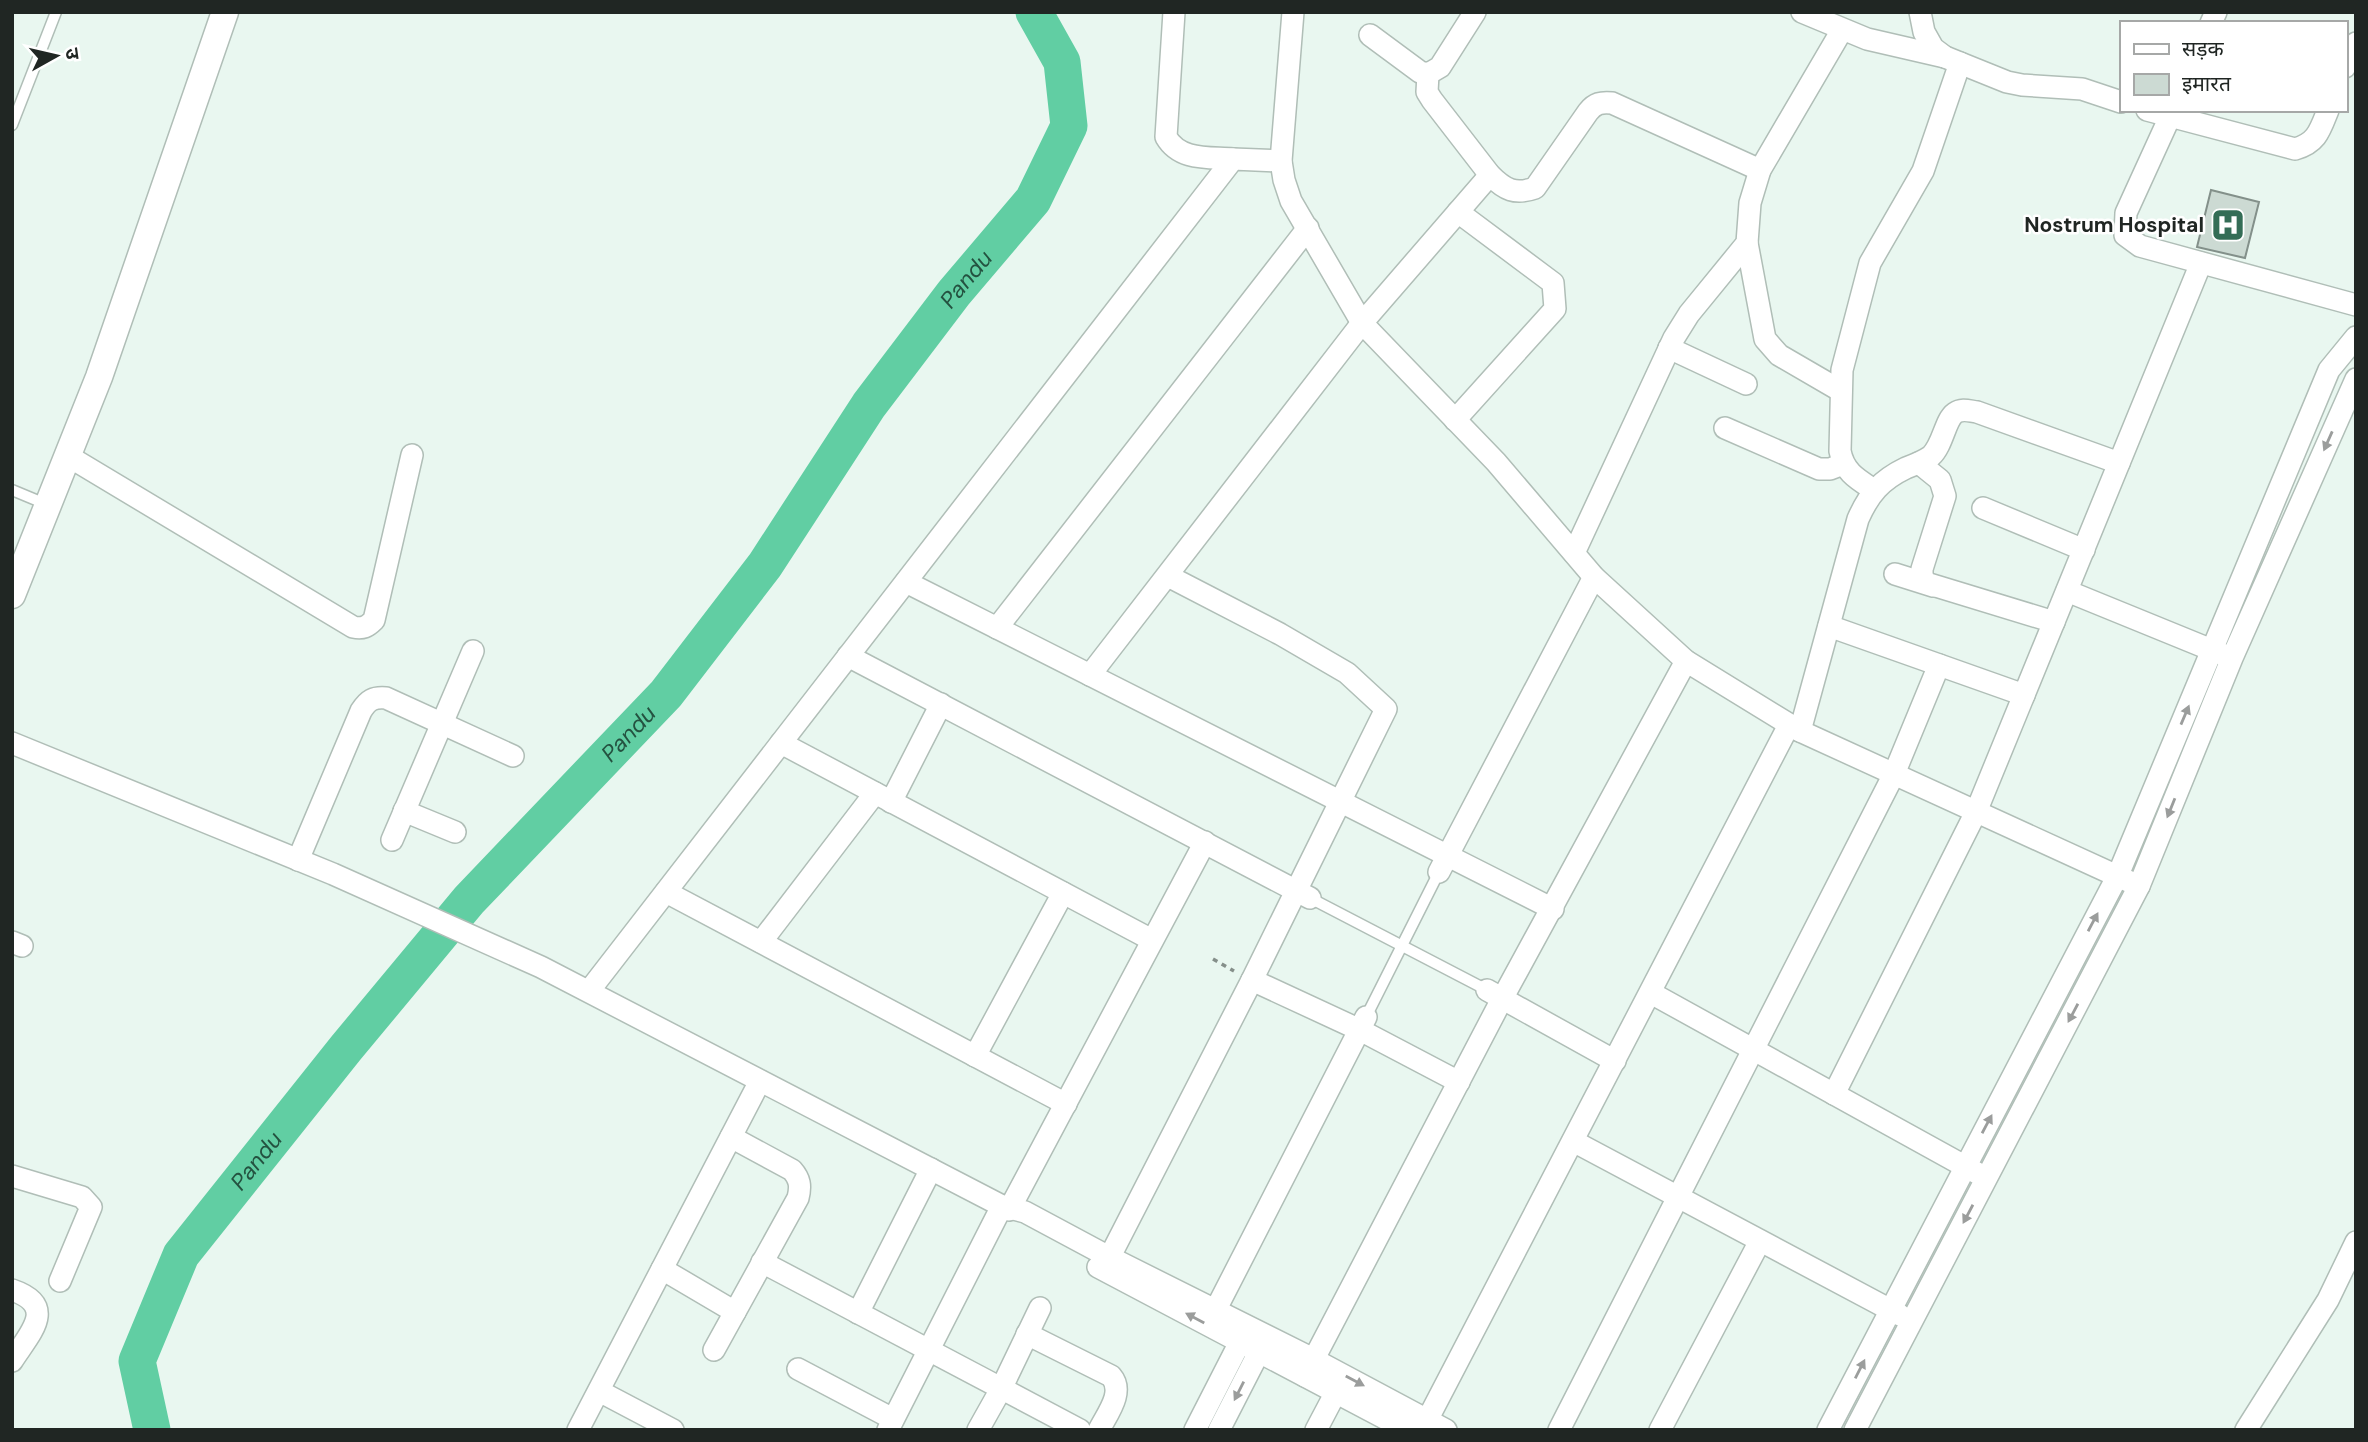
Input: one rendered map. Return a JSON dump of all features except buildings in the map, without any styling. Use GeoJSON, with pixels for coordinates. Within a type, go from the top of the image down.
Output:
{"type":"FeatureCollection","features":[{"type":"Feature","properties":{"kind":"street"},"geometry":{"type":"LineString","coordinates":[[12,595],[100,377],[225,12]]}},
{"type":"Feature","properties":{"kind":"street"},"geometry":{"type":"LineString","coordinates":[[1174,12],[1166,137],[1173,149],[1184,155],[1281,161]]}},
{"type":"Feature","properties":{"kind":"street"},"geometry":{"type":"LineString","coordinates":[[1293,12],[1281,161],[1291,201],[1362,323],[1496,462],[1594,577],[1686,661],[1794,728],[2118,875],[2139,887]]}},
{"type":"Feature","properties":{"kind":"street"},"geometry":{"type":"LineString","coordinates":[[1370,35],[1420,72],[1428,74],[1440,67],[1475,12]]}},
{"type":"Feature","properties":{"kind":"street"},"geometry":{"type":"LineString","coordinates":[[1802,12],[1842,30],[1888,45],[1952,60],[2007,82],[2082,89],[2120,102]]}},
{"type":"Feature","properties":{"kind":"street"},"geometry":{"type":"LineString","coordinates":[[1920,12],[1924,33],[1933,48],[1952,60]]}},
{"type":"Feature","properties":{"kind":"street"},"geometry":{"type":"LineString","coordinates":[[1841,391],[1779,355],[1765,339],[1747,243],[1750,203],[1760,170],[1842,30]]}},
{"type":"Feature","properties":{"kind":"street"},"geometry":{"type":"LineString","coordinates":[[1874,490],[1851,475],[1843,464],[1840,452],[1842,370],[1870,263],[1923,171],[1952,60]]}},
{"type":"Feature","properties":{"kind":"street"},"geometry":{"type":"LineString","coordinates":[[1428,74],[1427,92],[1432,100],[1490,175],[1500,186],[1511,191],[1522,192],[1535,187],[1588,112],[1594,105],[1603,102],[1612,103],[1760,170]]}},
{"type":"Feature","properties":{"kind":"street"},"geometry":{"type":"LineString","coordinates":[[2327,112],[2319,132],[2309,145],[2295,149],[2171,114],[2126,213],[2125,235],[2140,246],[2356,305]]}},
{"type":"Feature","properties":{"kind":"street"},"geometry":{"type":"LineString","coordinates":[[589,992],[1233,159]]}},
{"type":"Feature","properties":{"kind":"street"},"geometry":{"type":"LineString","coordinates":[[1090,675],[1362,323],[1490,175]]}},
{"type":"Feature","properties":{"kind":"street"},"geometry":{"type":"LineString","coordinates":[[1455,420],[1555,309],[1553,283],[1458,212]]}},
{"type":"Feature","properties":{"kind":"street"},"geometry":{"type":"LineString","coordinates":[[997,628],[1308,228]]}},
{"type":"Feature","properties":{"kind":"street"},"geometry":{"type":"LineString","coordinates":[[1574,553],[1669,348],[1689,314],[1747,243]]}},
{"type":"Feature","properties":{"kind":"street"},"geometry":{"type":"LineString","coordinates":[[1834,1094],[1976,812],[2201,263]]}},
{"type":"Feature","properties":{"kind":"street"},"geometry":{"type":"LineString","coordinates":[[1855,1430],[2139,887],[2222,654],[2329,370],[2356,337]]}},
{"type":"Feature","properties":{"kind":"street"},"geometry":{"type":"LineString","coordinates":[[1669,348],[1746,384]]}},
{"type":"Feature","properties":{"kind":"street"},"geometry":{"type":"LineString","coordinates":[[1828,1430],[2118,875],[2356,379]]}},
{"type":"Feature","properties":{"kind":"street"},"geometry":{"type":"LineString","coordinates":[[1106,1263],[1252,1343],[1309,1367],[1432,1427],[1573,1142],[1794,728],[1829,626],[1857,519],[1874,490],[1892,475],[1929,458],[1937,450],[1951,417],[1964,410],[2119,463]]}},
{"type":"Feature","properties":{"kind":"street"},"geometry":{"type":"LineString","coordinates":[[1725,428],[1819,469],[1830,469],[1843,464]]}},
{"type":"Feature","properties":{"kind":"street"},"geometry":{"type":"LineString","coordinates":[[68,456],[353,627],[360,628],[368,626],[374,620],[412,455]]}},
{"type":"Feature","properties":{"kind":"street"},"geometry":{"type":"LineString","coordinates":[[1919,463],[1940,480],[1945,496],[1922,569],[1926,583],[1933,586]]}},
{"type":"Feature","properties":{"kind":"street"},"geometry":{"type":"LineString","coordinates":[[1983,508],[2084,550]]}},
{"type":"Feature","properties":{"kind":"street"},"geometry":{"type":"LineString","coordinates":[[1895,574],[2054,622]]}},
{"type":"Feature","properties":{"kind":"street"},"geometry":{"type":"LineString","coordinates":[[1106,1263],[1252,980],[1302,893],[1339,801],[1386,709],[1347,673],[1280,634],[1168,576]]}},
{"type":"Feature","properties":{"kind":"street"},"geometry":{"type":"LineString","coordinates":[[1443,864],[1594,577]]}},
{"type":"Feature","properties":{"kind":"street"},"geometry":{"type":"LineString","coordinates":[[906,582],[1339,801],[1443,864],[1552,909]]}},
{"type":"Feature","properties":{"kind":"street"},"geometry":{"type":"LineString","coordinates":[[2067,591],[2222,654]]}},
{"type":"Feature","properties":{"kind":"street"},"geometry":{"type":"LineString","coordinates":[[1829,626],[2024,695]]}},
{"type":"Feature","properties":{"kind":"street"},"geometry":{"type":"LineString","coordinates":[[392,839],[473,651]]}},
{"type":"Feature","properties":{"kind":"street"},"geometry":{"type":"LineString","coordinates":[[848,656],[1302,893]]}},
{"type":"Feature","properties":{"kind":"street"},"geometry":{"type":"LineString","coordinates":[[1309,1367],[1459,1082],[1494,995],[1552,909],[1686,661]]}},
{"type":"Feature","properties":{"kind":"street"},"geometry":{"type":"LineString","coordinates":[[1559,1430],[1894,774],[1939,665]]}},
{"type":"Feature","properties":{"kind":"street"},"geometry":{"type":"LineString","coordinates":[[298,860],[367,702],[376,697],[386,698],[513,756]]}},
{"type":"Feature","properties":{"kind":"street"},"geometry":{"type":"LineString","coordinates":[[761,942],[883,798],[941,704]]}},
{"type":"Feature","properties":{"kind":"street"},"geometry":{"type":"LineString","coordinates":[[12,743],[333,874],[541,967],[1006,1208],[1017,1222],[1215,1311],[1252,1343]]}},
{"type":"Feature","properties":{"kind":"street"},"geometry":{"type":"LineString","coordinates":[[780,743],[1152,940]]}},
{"type":"Feature","properties":{"kind":"street"},"geometry":{"type":"LineString","coordinates":[[404,811],[455,832]]}},
{"type":"Feature","properties":{"kind":"street"},"geometry":{"type":"LineString","coordinates":[[798,1368],[890,1425],[1006,1208],[1066,1104],[1205,842]]}},
{"type":"Feature","properties":{"kind":"street"},"geometry":{"type":"LineString","coordinates":[[666,892],[1066,1104]]}},
{"type":"Feature","properties":{"kind":"street"},"geometry":{"type":"LineString","coordinates":[[975,1056],[1063,893]]}},
{"type":"Feature","properties":{"kind":"street"},"geometry":{"type":"LineString","coordinates":[[1252,980],[1363,1023],[1459,1082]]}},
{"type":"Feature","properties":{"kind":"street"},"geometry":{"type":"LineString","coordinates":[[1651,993],[1987,1178]]}},
{"type":"Feature","properties":{"kind":"street"},"geometry":{"type":"LineString","coordinates":[[1494,995],[1615,1061]]}},
{"type":"Feature","properties":{"kind":"street"},"geometry":{"type":"LineString","coordinates":[[1215,1311],[1363,1023]]}},
{"type":"Feature","properties":{"kind":"street"},"geometry":{"type":"LineString","coordinates":[[2038,1028],[2059,1040]]}},
{"type":"Feature","properties":{"kind":"street"},"geometry":{"type":"LineString","coordinates":[[578,1430],[760,1081]]}},
{"type":"Feature","properties":{"kind":"street"},"geometry":{"type":"LineString","coordinates":[[714,1350],[798,1198],[800,1188],[799,1178],[792,1170],[731,1137]]}},
{"type":"Feature","properties":{"kind":"street"},"geometry":{"type":"LineString","coordinates":[[1573,1142],[1911,1321]]}},
{"type":"Feature","properties":{"kind":"street"},"geometry":{"type":"LineString","coordinates":[[858,1313],[931,1169]]}},
{"type":"Feature","properties":{"kind":"street"},"geometry":{"type":"LineString","coordinates":[[12,1176],[82,1197],[91,1207],[60,1281]]}},
{"type":"Feature","properties":{"kind":"street"},"geometry":{"type":"LineString","coordinates":[[1660,1430],[1760,1241]]}},
{"type":"Feature","properties":{"kind":"street"},"geometry":{"type":"LineString","coordinates":[[2246,1430],[2328,1300],[2356,1242]]}},
{"type":"Feature","properties":{"kind":"street"},"geometry":{"type":"LineString","coordinates":[[762,1262],[1080,1430]]}},
{"type":"Feature","properties":{"kind":"street"},"geometry":{"type":"LineString","coordinates":[[662,1269],[735,1312]]}},
{"type":"Feature","properties":{"kind":"street"},"geometry":{"type":"LineString","coordinates":[[12,1290],[32,1300],[39,1314],[12,1361]]}},
{"type":"Feature","properties":{"kind":"street"},"geometry":{"type":"LineString","coordinates":[[978,1430],[1040,1308]]}},
{"type":"Feature","properties":{"kind":"street"},"geometry":{"type":"LineString","coordinates":[[1027,1334],[1111,1376],[1116,1382],[1118,1390],[1115,1399],[1099,1430]]}},
{"type":"Feature","properties":{"kind":"street"},"geometry":{"type":"LineString","coordinates":[[1195,1430],[1252,1343]]}},
{"type":"Feature","properties":{"kind":"street"},"geometry":{"type":"LineString","coordinates":[[1219,1430],[1252,1343]]}},
{"type":"Feature","properties":{"kind":"street"},"geometry":{"type":"LineString","coordinates":[[1309,1367],[1336,1392],[1407,1430]]}},
{"type":"Feature","properties":{"kind":"street"},"geometry":{"type":"LineString","coordinates":[[599,1391],[673,1430]]}},
{"type":"Feature","properties":{"kind":"street"},"geometry":{"type":"LineString","coordinates":[[1315,1430],[1336,1392]]}},
{"type":"Feature","properties":{"kind":"lane"},"geometry":{"type":"LineString","coordinates":[[12,125],[57,12]]}},
{"type":"Feature","properties":{"kind":"lane"},"geometry":{"type":"LineString","coordinates":[[12,490],[48,505]]}},
{"type":"Feature","properties":{"kind":"lane"},"geometry":{"type":"LineString","coordinates":[[1363,1023],[1443,864]]}},
{"type":"Feature","properties":{"kind":"lane"},"geometry":{"type":"LineString","coordinates":[[1302,893],[1494,995]]}},
{"type":"Feature","properties":{"kind":"waterway","name":"Pandu"},"geometry":{"type":"LineString","coordinates":[[152,1430],[137,1361],[181,1255],[346,1048],[469,900],[666,694],[765,565],[869,405],[954,293],[1033,200],[1069,126],[1062,62],[1034,12]]}},
{"type":"Feature","properties":{"kind":"place","name":"Nostrum Hospital"},"geometry":{"type":"Point","coordinates":[2228,225]}}]}
